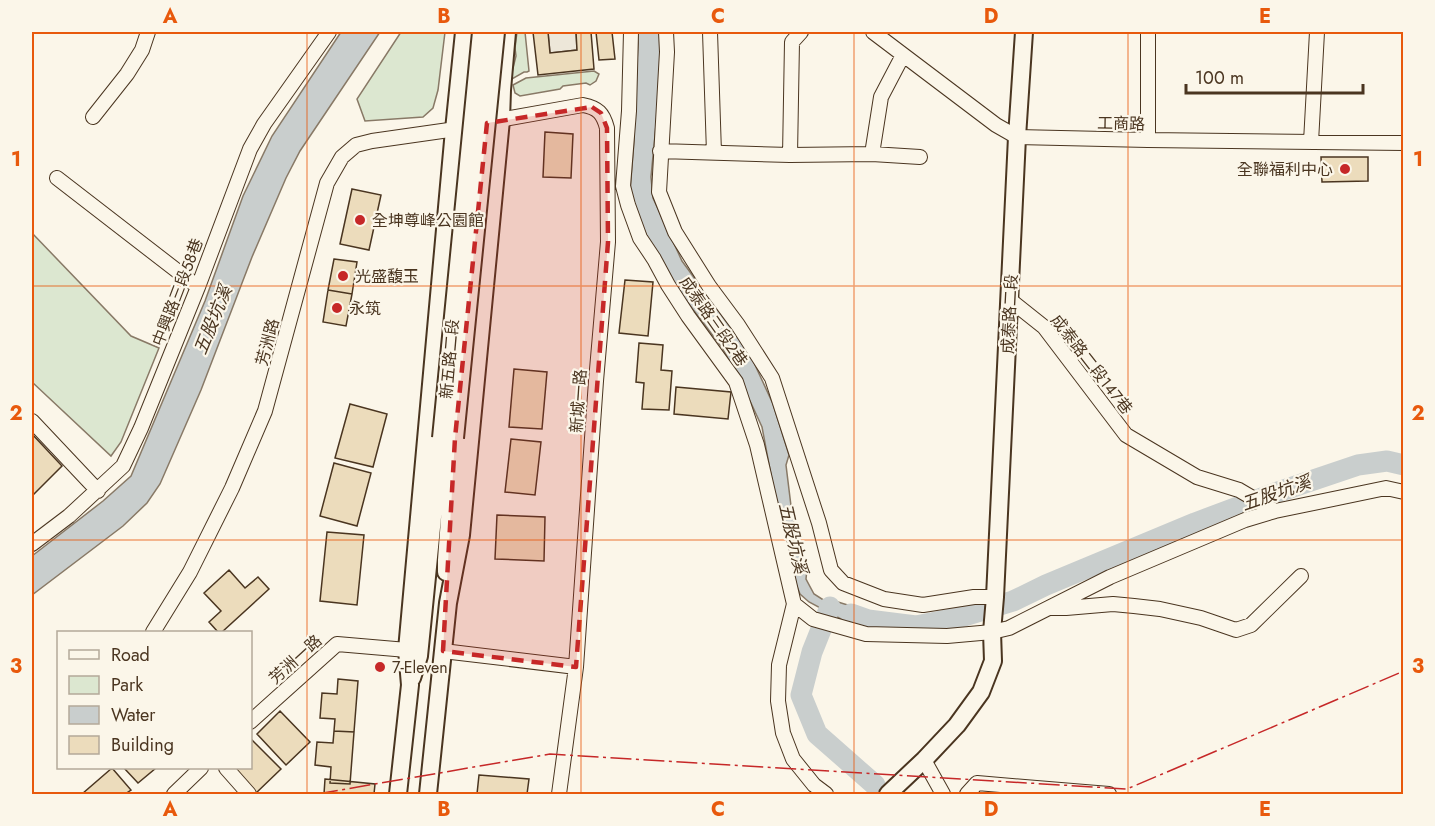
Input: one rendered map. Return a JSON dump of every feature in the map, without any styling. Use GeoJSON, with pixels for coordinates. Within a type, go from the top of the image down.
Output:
{"type":"FeatureCollection","features":[{"type":"Feature","properties":{"kind":"main road","name":"新五路二段"},"geometry":{"type":"LineString","coordinates":[[410,685],[407,650],[464,32]]}},
{"type":"Feature","properties":{"kind":"main road","name":"新五路二段"},"geometry":{"type":"LineString","coordinates":[[448,603],[446,560],[448,438],[479,32]]}},
{"type":"Feature","properties":{"kind":"main road"},"geometry":{"type":"LineString","coordinates":[[462,56],[470,39],[479,32]]}},
{"type":"Feature","properties":{"kind":"main road","name":"新五路二段"},"geometry":{"type":"LineString","coordinates":[[398,795],[410,685],[419,656],[448,438],[498,32]]}},
{"type":"Feature","properties":{"kind":"main road"},"geometry":{"type":"LineString","coordinates":[[498,32],[504,44],[504,61]]}},
{"type":"Feature","properties":{"kind":"main road","name":"新五路二段"},"geometry":{"type":"LineString","coordinates":[[428,795],[448,603],[461,535],[501,120],[507,32]]}},
{"type":"Feature","properties":{"kind":"main road","name":"成泰路二段"},"geometry":{"type":"LineString","coordinates":[[992,629],[1024,32]]}},
{"type":"Feature","properties":{"kind":"main road"},"geometry":{"type":"LineString","coordinates":[[891,791],[957,725],[981,692],[993,661],[992,629]]}},
{"type":"Feature","properties":{"kind":"street"},"geometry":{"type":"LineString","coordinates":[[93,117],[128,74],[142,50],[148,32]]}},
{"type":"Feature","properties":{"kind":"street","name":"中興路三段58巷"},"geometry":{"type":"LineString","coordinates":[[32,544],[69,516],[123,466],[137,438],[198,287],[250,149],[264,124],[329,32]]}},
{"type":"Feature","properties":{"kind":"street","name":"成泰路三段2巷"},"geometry":{"type":"LineString","coordinates":[[631,32],[623,186],[640,238],[688,316],[736,382],[757,446],[794,604],[779,665],[777,701],[783,733],[793,759],[826,795]]}},
{"type":"Feature","properties":{"kind":"street"},"geometry":{"type":"LineString","coordinates":[[666,32],[667,52],[658,192],[675,232],[772,378],[819,523],[831,570],[843,583],[884,599],[923,605],[974,597],[995,597]]}},
{"type":"Feature","properties":{"kind":"street"},"geometry":{"type":"LineString","coordinates":[[710,32],[714,153]]}},
{"type":"Feature","properties":{"kind":"street"},"geometry":{"type":"LineString","coordinates":[[790,155],[792,42],[801,32]]}},
{"type":"Feature","properties":{"kind":"street","name":"工商路"},"geometry":{"type":"LineString","coordinates":[[873,32],[996,125],[1017,137],[1404,143]]}},
{"type":"Feature","properties":{"kind":"street"},"geometry":{"type":"LineString","coordinates":[[1148,32],[1148,140]]}},
{"type":"Feature","properties":{"kind":"street"},"geometry":{"type":"LineString","coordinates":[[1311,142],[1316,32]]}},
{"type":"Feature","properties":{"kind":"street"},"geometry":{"type":"LineString","coordinates":[[872,154],[881,97],[903,56]]}},
{"type":"Feature","properties":{"kind":"street","name":"新城一路"},"geometry":{"type":"LineString","coordinates":[[454,130],[583,105],[592,107],[601,113],[607,128],[608,242],[576,667],[559,795]]}},
{"type":"Feature","properties":{"kind":"street","name":"芳洲路"},"geometry":{"type":"LineString","coordinates":[[154,631],[189,572],[227,498],[266,411],[327,183],[342,157],[356,145],[372,141],[454,130]]}},
{"type":"Feature","properties":{"kind":"street"},"geometry":{"type":"LineString","coordinates":[[660,151],[790,155],[872,154],[920,157]]}},
{"type":"Feature","properties":{"kind":"street"},"geometry":{"type":"LineString","coordinates":[[57,178],[198,287]]}},
{"type":"Feature","properties":{"kind":"street","name":"成泰路二段147巷"},"geometry":{"type":"LineString","coordinates":[[1010,300],[1044,327],[1126,435],[1197,477],[1239,490],[1272,509]]}},
{"type":"Feature","properties":{"kind":"street"},"geometry":{"type":"LineString","coordinates":[[32,421],[98,490]]}},
{"type":"Feature","properties":{"kind":"street"},"geometry":{"type":"LineString","coordinates":[[794,604],[813,619],[866,634],[947,636],[1009,628],[1110,577],[1272,509],[1386,488],[1404,492]]}},
{"type":"Feature","properties":{"kind":"street"},"geometry":{"type":"LineString","coordinates":[[1048,608],[1113,603],[1160,609],[1201,618],[1236,630],[1251,625],[1301,576]]}},
{"type":"Feature","properties":{"kind":"street","name":"芳洲一路"},"geometry":{"type":"LineString","coordinates":[[252,720],[337,644],[407,650]]}},
{"type":"Feature","properties":{"kind":"street"},"geometry":{"type":"LineString","coordinates":[[443,651],[576,667]]}},
{"type":"Feature","properties":{"kind":"street"},"geometry":{"type":"LineString","coordinates":[[924,760],[943,795]]}},
{"type":"Feature","properties":{"kind":"street"},"geometry":{"type":"LineString","coordinates":[[174,795],[200,769]]}},
{"type":"Feature","properties":{"kind":"street"},"geometry":{"type":"LineString","coordinates":[[227,769],[249,795]]}},
{"type":"Feature","properties":{"kind":"street"},"geometry":{"type":"LineString","coordinates":[[967,795],[976,783],[1109,794]]}},
{"type":"Feature","properties":{"kind":"highlighted area"},"geometry":{"type":"Polygon","coordinates":[[[592,107],[601,113],[607,128],[608,242],[576,667],[443,651],[455,438],[487,123],[592,107]]]}},
{"type":"Feature","properties":{"kind":"green space"},"geometry":{"type":"Polygon","coordinates":[[[401,32],[445,32],[438,90],[433,108],[423,117],[365,121],[357,99],[401,32]]]}},
{"type":"Feature","properties":{"kind":"green space"},"geometry":{"type":"Polygon","coordinates":[[[517,32],[525,32],[529,71],[512,79],[516,56],[517,32]]]}},
{"type":"Feature","properties":{"kind":"green space"},"geometry":{"type":"Polygon","coordinates":[[[594,71],[599,74],[596,81],[590,85],[586,83],[563,86],[560,89],[520,96],[515,93],[513,85],[526,78],[594,71]]]}},
{"type":"Feature","properties":{"kind":"green space"},"geometry":{"type":"Polygon","coordinates":[[[32,233],[131,336],[159,348],[121,442],[111,456],[32,382],[32,233]]]}},
{"type":"Feature","properties":{"kind":"shaded area"},"geometry":{"type":"Polygon","coordinates":[[[548,32],[576,32],[577,50],[550,53],[548,32]]]}},
{"type":"Feature","properties":{"kind":"water"},"geometry":{"type":"Polygon","coordinates":[[[341,32],[380,32],[300,151],[286,178],[252,257],[201,390],[160,484],[147,503],[123,526],[32,595],[32,556],[103,501],[131,476],[205,301],[243,196],[272,136],[341,32]]]}},
{"type":"Feature","properties":{"kind":"water"},"geometry":{"type":"Polygon","coordinates":[[[637,32],[661,32],[663,52],[651,177],[653,198],[682,261],[750,354],[773,404],[789,455],[786,465],[792,514],[807,569],[806,579],[814,594],[825,601],[838,602],[880,615],[875,631],[854,626],[809,602],[800,594],[792,574],[762,427],[723,349],[682,295],[655,254],[641,223],[630,192],[637,32]]]}},
{"type":"Feature","properties":{"kind":"building"},"geometry":{"type":"Polygon","coordinates":[[[533,32],[548,32],[550,53],[577,50],[576,32],[591,32],[594,69],[538,75],[533,32]]]}},
{"type":"Feature","properties":{"kind":"building"},"geometry":{"type":"Polygon","coordinates":[[[596,32],[612,32],[615,59],[599,60],[596,32]]]}},
{"type":"Feature","properties":{"kind":"building"},"geometry":{"type":"Polygon","coordinates":[[[545,132],[573,134],[571,178],[543,177],[545,132]]]}},
{"type":"Feature","properties":{"kind":"building","name":"全聯福利中心"},"geometry":{"type":"Polygon","coordinates":[[[1321,157],[1368,157],[1368,181],[1322,182],[1321,157]]]}},
{"type":"Feature","properties":{"kind":"building","name":"全坤尊峰公園館"},"geometry":{"type":"Polygon","coordinates":[[[352,189],[381,195],[369,250],[340,244],[352,189]]]}},
{"type":"Feature","properties":{"kind":"building","name":"光盛馥玉"},"geometry":{"type":"Polygon","coordinates":[[[334,259],[357,262],[352,294],[328,290],[334,259]]]}},
{"type":"Feature","properties":{"kind":"building"},"geometry":{"type":"Polygon","coordinates":[[[625,280],[653,282],[648,336],[619,333],[625,280]]]}},
{"type":"Feature","properties":{"kind":"building","name":"永筑"},"geometry":{"type":"Polygon","coordinates":[[[328,290],[352,294],[346,326],[323,322],[328,290]]]}},
{"type":"Feature","properties":{"kind":"building"},"geometry":{"type":"Polygon","coordinates":[[[639,343],[663,345],[661,370],[672,371],[669,410],[642,409],[644,383],[636,382],[639,343]]]}},
{"type":"Feature","properties":{"kind":"building"},"geometry":{"type":"Polygon","coordinates":[[[514,369],[547,372],[542,429],[509,427],[514,369]]]}},
{"type":"Feature","properties":{"kind":"building"},"geometry":{"type":"Polygon","coordinates":[[[676,387],[731,392],[728,419],[674,414],[676,387]]]}},
{"type":"Feature","properties":{"kind":"building"},"geometry":{"type":"Polygon","coordinates":[[[350,404],[387,414],[373,467],[335,458],[350,404]]]}},
{"type":"Feature","properties":{"kind":"building"},"geometry":{"type":"Polygon","coordinates":[[[32,434],[62,466],[32,496],[32,434]]]}},
{"type":"Feature","properties":{"kind":"building"},"geometry":{"type":"Polygon","coordinates":[[[511,439],[541,442],[535,495],[505,492],[511,439]]]}},
{"type":"Feature","properties":{"kind":"building"},"geometry":{"type":"Polygon","coordinates":[[[334,463],[371,473],[357,526],[320,516],[334,463]]]}},
{"type":"Feature","properties":{"kind":"building"},"geometry":{"type":"Polygon","coordinates":[[[497,515],[545,517],[544,561],[495,559],[497,515]]]}},
{"type":"Feature","properties":{"kind":"building"},"geometry":{"type":"Polygon","coordinates":[[[327,532],[364,535],[357,605],[320,601],[327,532]]]}},
{"type":"Feature","properties":{"kind":"building"},"geometry":{"type":"Polygon","coordinates":[[[229,570],[245,588],[258,577],[269,589],[223,631],[217,631],[209,622],[221,611],[204,593],[229,570]]]}},
{"type":"Feature","properties":{"kind":"building"},"geometry":{"type":"Polygon","coordinates":[[[338,679],[358,681],[354,732],[334,731],[335,719],[320,718],[322,693],[337,694],[338,679]]]}},
{"type":"Feature","properties":{"kind":"building"},"geometry":{"type":"Polygon","coordinates":[[[280,711],[310,742],[286,765],[257,734],[280,711]]]}},
{"type":"Feature","properties":{"kind":"building"},"geometry":{"type":"Polygon","coordinates":[[[334,731],[354,732],[350,784],[330,783],[331,767],[315,765],[317,742],[333,743],[334,731]]]}},
{"type":"Feature","properties":{"kind":"building"},"geometry":{"type":"Polygon","coordinates":[[[252,740],[281,769],[255,794],[231,769],[252,769],[252,740]]]}},
{"type":"Feature","properties":{"kind":"building"},"geometry":{"type":"Polygon","coordinates":[[[111,769],[131,790],[125,794],[82,794],[111,769]]]}},
{"type":"Feature","properties":{"kind":"building"},"geometry":{"type":"Polygon","coordinates":[[[125,769],[155,769],[138,783],[125,769]]]}},
{"type":"Feature","properties":{"kind":"building"},"geometry":{"type":"Polygon","coordinates":[[[479,775],[529,779],[527,794],[477,794],[479,775]]]}},
{"type":"Feature","properties":{"kind":"building"},"geometry":{"type":"Polygon","coordinates":[[[325,779],[375,784],[374,794],[324,794],[325,779]]]}},
{"type":"Feature","properties":{"kind":"waterway","name":"五股坑溪"},"geometry":{"type":"LineString","coordinates":[[851,614],[868,620],[916,626],[961,617],[1013,601],[1195,523],[1275,493],[1358,465],[1387,461],[1404,465]]}},
{"type":"Feature","properties":{"kind":"waterway"},"geometry":{"type":"LineString","coordinates":[[830,607],[812,652],[801,695],[817,734],[875,785],[878,794]]}},
{"type":"Feature","properties":{"kind":"power"},"geometry":{"type":"LineString","coordinates":[[317,794],[550,754],[1127,789],[1404,671]]}},
{"type":"Feature","properties":{"kind":"place","name":"全聯福利中心"},"geometry":{"type":"Point","coordinates":[1345,169]}},
{"type":"Feature","properties":{"kind":"place","name":"全坤尊峰公園館"},"geometry":{"type":"Point","coordinates":[360,220]}},
{"type":"Feature","properties":{"kind":"place","name":"光盛馥玉"},"geometry":{"type":"Point","coordinates":[343,276]}},
{"type":"Feature","properties":{"kind":"place","name":"永筑"},"geometry":{"type":"Point","coordinates":[337,308]}},
{"type":"Feature","properties":{"kind":"place","name":"7-Eleven"},"geometry":{"type":"Point","coordinates":[380,667]}}]}
